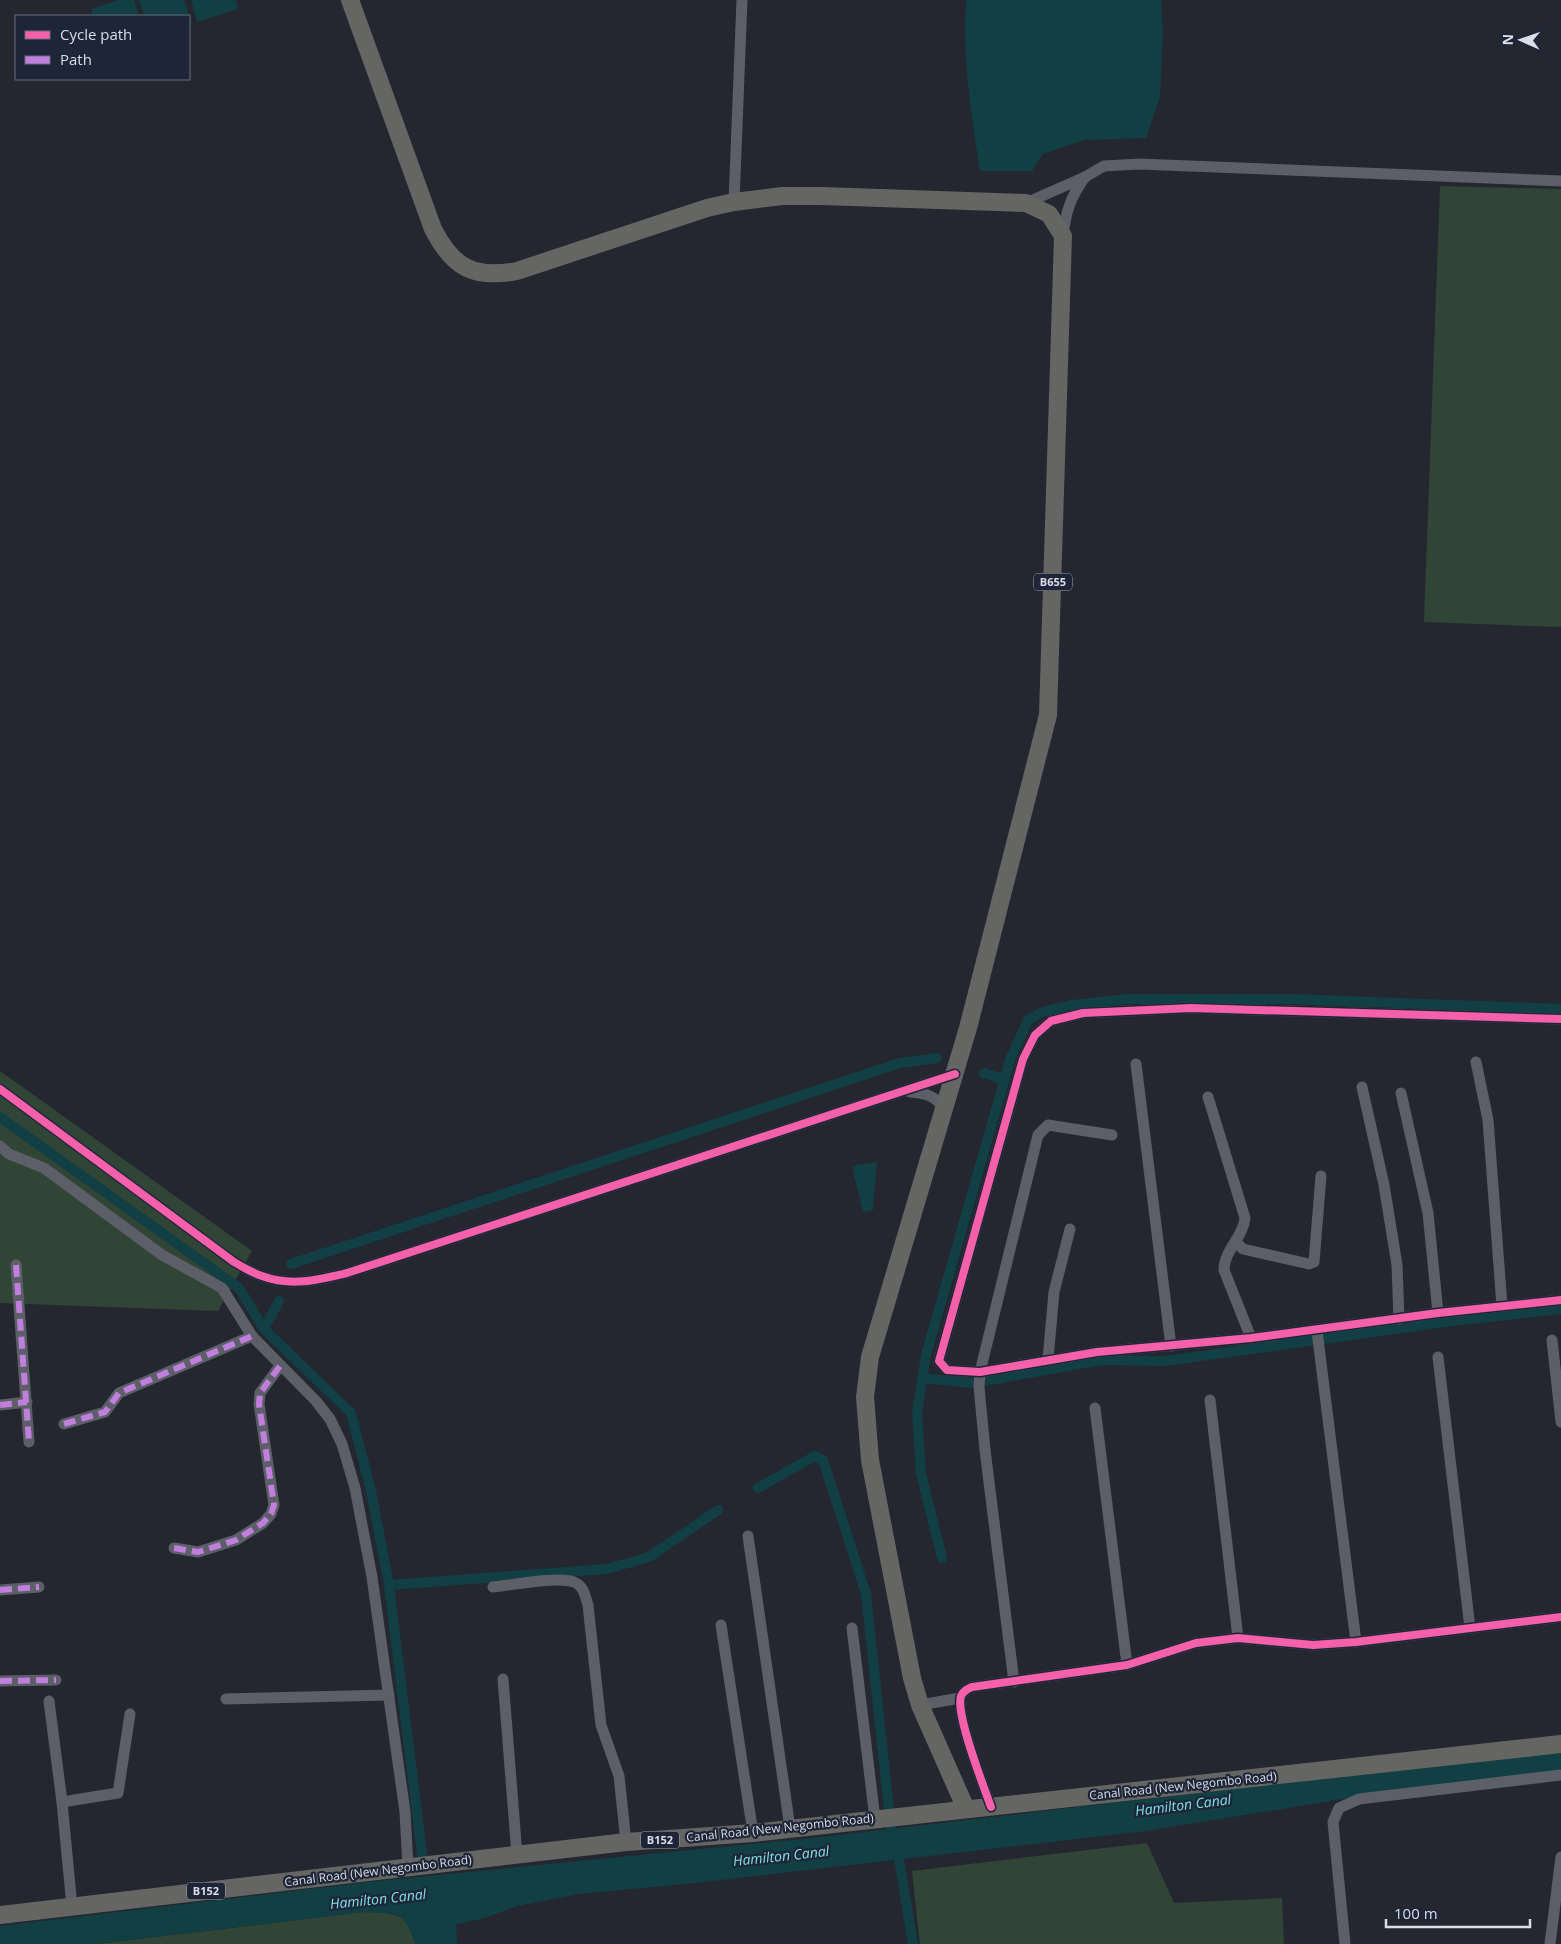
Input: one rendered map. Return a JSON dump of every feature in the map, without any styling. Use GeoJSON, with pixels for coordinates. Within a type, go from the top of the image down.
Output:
{"type":"FeatureCollection","features":[{"type":"Feature","properties":{"kind":"main road"},"geometry":{"type":"LineString","coordinates":[[350,0],[433,229],[442,248],[467,269],[497,275],[517,271],[707,208],[734,202],[782,196],[1026,203],[1049,214],[1062,236]]}},
{"type":"Feature","properties":{"kind":"main road","name":"B655"},"geometry":{"type":"LineString","coordinates":[[966,1809],[920,1705],[912,1678],[870,1460],[865,1398],[870,1357],[955,1074],[1030,790],[1048,714],[1062,236]]}},
{"type":"Feature","properties":{"kind":"main road","name":"Canal Road (New Negombo Road)"},"geometry":{"type":"LineString","coordinates":[[0,1915],[626,1842],[753,1833],[1561,1744]]}},
{"type":"Feature","properties":{"kind":"street"},"geometry":{"type":"LineString","coordinates":[[734,202],[742,0]]}},
{"type":"Feature","properties":{"kind":"street"},"geometry":{"type":"LineString","coordinates":[[1026,203],[1085,177],[1104,166],[1139,164],[1561,181]]}},
{"type":"Feature","properties":{"kind":"street"},"geometry":{"type":"LineString","coordinates":[[1062,236],[1066,212],[1072,194],[1085,177]]}},
{"type":"Feature","properties":{"kind":"street"},"geometry":{"type":"LineString","coordinates":[[1561,1020],[1192,1008],[1083,1014],[1051,1021],[1035,1035],[1023,1060],[939,1361],[948,1370],[980,1378],[1048,1359],[1097,1352],[1317,1333],[1438,1313],[1561,1300]]}},
{"type":"Feature","properties":{"kind":"street"},"geometry":{"type":"LineString","coordinates":[[1476,1062],[1488,1120],[1502,1306]]}},
{"type":"Feature","properties":{"kind":"street"},"geometry":{"type":"LineString","coordinates":[[1136,1064],[1171,1346]]}},
{"type":"Feature","properties":{"kind":"street"},"geometry":{"type":"LineString","coordinates":[[0,1089],[234,1262],[262,1276],[287,1283],[316,1281],[346,1273],[955,1074]]}},
{"type":"Feature","properties":{"kind":"street"},"geometry":{"type":"LineString","coordinates":[[1362,1087],[1384,1185],[1397,1265],[1399,1319]]}},
{"type":"Feature","properties":{"kind":"street"},"geometry":{"type":"LineString","coordinates":[[903,1091],[926,1093],[939,1102],[944,1109]]}},
{"type":"Feature","properties":{"kind":"street"},"geometry":{"type":"LineString","coordinates":[[1401,1093],[1428,1214],[1438,1313]]}},
{"type":"Feature","properties":{"kind":"street"},"geometry":{"type":"LineString","coordinates":[[1208,1097],[1245,1218],[1244,1228],[1224,1260],[1224,1270],[1251,1338]]}},
{"type":"Feature","properties":{"kind":"street"},"geometry":{"type":"LineString","coordinates":[[1014,1682],[985,1450],[980,1378],[1038,1136],[1048,1126],[1112,1135]]}},
{"type":"Feature","properties":{"kind":"street"},"geometry":{"type":"LineString","coordinates":[[0,1146],[9,1154],[44,1168],[162,1255],[222,1288],[252,1336],[316,1401],[330,1419],[342,1444],[355,1488],[372,1577],[405,1812],[410,1867]]}},
{"type":"Feature","properties":{"kind":"street"},"geometry":{"type":"LineString","coordinates":[[1236,1242],[1243,1249],[1309,1264],[1314,1262],[1321,1176]]}},
{"type":"Feature","properties":{"kind":"street"},"geometry":{"type":"LineString","coordinates":[[1048,1359],[1054,1292],[1070,1229]]}},
{"type":"Feature","properties":{"kind":"street"},"geometry":{"type":"LineString","coordinates":[[16,1265],[29,1442]]}},
{"type":"Feature","properties":{"kind":"street"},"geometry":{"type":"LineString","coordinates":[[1317,1333],[1356,1642]]}},
{"type":"Feature","properties":{"kind":"street"},"geometry":{"type":"LineString","coordinates":[[64,1424],[105,1412],[119,1393],[252,1336]]}},
{"type":"Feature","properties":{"kind":"street"},"geometry":{"type":"LineString","coordinates":[[1552,1340],[1561,1422]]}},
{"type":"Feature","properties":{"kind":"street"},"geometry":{"type":"LineString","coordinates":[[1438,1357],[1470,1628]]}},
{"type":"Feature","properties":{"kind":"street"},"geometry":{"type":"LineString","coordinates":[[174,1548],[198,1552],[236,1540],[263,1523],[271,1514],[274,1505],[259,1404],[260,1393],[280,1366]]}},
{"type":"Feature","properties":{"kind":"street"},"geometry":{"type":"LineString","coordinates":[[1210,1400],[1238,1638]]}},
{"type":"Feature","properties":{"kind":"street"},"geometry":{"type":"LineString","coordinates":[[0,1405],[27,1402]]}},
{"type":"Feature","properties":{"kind":"street"},"geometry":{"type":"LineString","coordinates":[[1095,1408],[1127,1664]]}},
{"type":"Feature","properties":{"kind":"street"},"geometry":{"type":"LineString","coordinates":[[748,1536],[790,1828]]}},
{"type":"Feature","properties":{"kind":"street"},"geometry":{"type":"LineString","coordinates":[[493,1587],[557,1580],[576,1583],[584,1590],[588,1605],[601,1725],[619,1776],[626,1842]]}},
{"type":"Feature","properties":{"kind":"street"},"geometry":{"type":"LineString","coordinates":[[0,1590],[39,1587]]}},
{"type":"Feature","properties":{"kind":"street"},"geometry":{"type":"LineString","coordinates":[[991,1808],[963,1722],[960,1698],[965,1690],[972,1687],[1127,1664],[1196,1643],[1238,1638],[1313,1645],[1356,1642],[1561,1617]]}},
{"type":"Feature","properties":{"kind":"street"},"geometry":{"type":"LineString","coordinates":[[721,1625],[753,1833]]}},
{"type":"Feature","properties":{"kind":"street"},"geometry":{"type":"LineString","coordinates":[[852,1628],[878,1818]]}},
{"type":"Feature","properties":{"kind":"street"},"geometry":{"type":"LineString","coordinates":[[503,1679],[517,1855]]}},
{"type":"Feature","properties":{"kind":"street"},"geometry":{"type":"LineString","coordinates":[[0,1681],[56,1680]]}},
{"type":"Feature","properties":{"kind":"street"},"geometry":{"type":"LineString","coordinates":[[226,1699],[389,1695]]}},
{"type":"Feature","properties":{"kind":"street"},"geometry":{"type":"LineString","coordinates":[[920,1705],[960,1698]]}},
{"type":"Feature","properties":{"kind":"street"},"geometry":{"type":"LineString","coordinates":[[49,1701],[62,1802],[72,1907]]}},
{"type":"Feature","properties":{"kind":"street"},"geometry":{"type":"LineString","coordinates":[[62,1802],[118,1792],[130,1714]]}},
{"type":"Feature","properties":{"kind":"street"},"geometry":{"type":"LineString","coordinates":[[1345,1944],[1333,1822],[1339,1808],[1359,1799],[1561,1775]]}},
{"type":"Feature","properties":{"kind":"street"},"geometry":{"type":"LineString","coordinates":[[1550,1944],[1561,1857]]}},
{"type":"Feature","properties":{"kind":"shaded area"},"geometry":{"type":"Polygon","coordinates":[[[1440,186],[1561,189],[1561,627],[1424,622],[1440,186]]]}},
{"type":"Feature","properties":{"kind":"shaded area"},"geometry":{"type":"Polygon","coordinates":[[[0,1071],[252,1251],[218,1311],[0,1303],[0,1071]]]}},
{"type":"Feature","properties":{"kind":"shaded area"},"geometry":{"type":"Polygon","coordinates":[[[1147,1843],[1174,1903],[1282,1898],[1284,1944],[920,1944],[912,1871],[1147,1843]]]}},
{"type":"Feature","properties":{"kind":"shaded area"},"geometry":{"type":"Polygon","coordinates":[[[364,1912],[395,1915],[405,1920],[413,1934],[415,1944],[97,1944],[364,1912]]]}},
{"type":"Feature","properties":{"kind":"water"},"geometry":{"type":"Polygon","coordinates":[[[118,0],[134,0],[139,15],[93,15],[91,9],[118,0]]]}},
{"type":"Feature","properties":{"kind":"water"},"geometry":{"type":"Polygon","coordinates":[[[139,0],[184,0],[189,15],[144,15],[139,0]]]}},
{"type":"Feature","properties":{"kind":"water"},"geometry":{"type":"Polygon","coordinates":[[[191,0],[236,0],[238,9],[197,22],[191,0]]]}},
{"type":"Feature","properties":{"kind":"water"},"geometry":{"type":"Polygon","coordinates":[[[966,0],[1161,0],[1163,31],[1160,97],[1146,138],[1084,140],[1043,154],[1032,171],[980,171],[966,64],[966,0]]]}},
{"type":"Feature","properties":{"kind":"water"},"geometry":{"type":"Polygon","coordinates":[[[877,1162],[873,1210],[863,1212],[852,1166],[877,1162]]]}},
{"type":"Feature","properties":{"kind":"water","name":"Hamilton Canal"},"geometry":{"type":"Polygon","coordinates":[[[1561,1752],[1561,1772],[1405,1789],[1146,1831],[695,1883],[579,1894],[517,1906],[482,1919],[456,1924],[457,1944],[415,1944],[403,1919],[392,1914],[365,1912],[95,1944],[0,1944],[0,1926],[377,1881],[813,1838],[1561,1752]]]}},
{"type":"Feature","properties":{"kind":"waterway"},"geometry":{"type":"LineString","coordinates":[[942,1558],[921,1474],[917,1413],[926,1355],[1011,1057],[1028,1020],[1042,1012],[1072,1005],[1127,999],[1292,999],[1561,1009]]}},
{"type":"Feature","properties":{"kind":"waterway"},"geometry":{"type":"LineString","coordinates":[[291,1264],[900,1063],[937,1058]]}},
{"type":"Feature","properties":{"kind":"waterway"},"geometry":{"type":"LineString","coordinates":[[984,1073],[1005,1080]]}},
{"type":"Feature","properties":{"kind":"waterway"},"geometry":{"type":"LineString","coordinates":[[0,1117],[239,1288],[264,1329],[351,1413],[371,1491],[389,1585],[424,1870]]}},
{"type":"Feature","properties":{"kind":"waterway"},"geometry":{"type":"LineString","coordinates":[[264,1329],[279,1301]]}},
{"type":"Feature","properties":{"kind":"waterway"},"geometry":{"type":"LineString","coordinates":[[922,1378],[972,1383],[1102,1360],[1165,1361],[1452,1321],[1561,1309]]}},
{"type":"Feature","properties":{"kind":"waterway"},"geometry":{"type":"LineString","coordinates":[[758,1488],[815,1456],[823,1460],[866,1594],[891,1829],[899,1859],[913,1944]]}},
{"type":"Feature","properties":{"kind":"waterway"},"geometry":{"type":"LineString","coordinates":[[389,1585],[607,1569],[649,1557],[718,1510]]}},
{"type":"Feature","properties":{"kind":"marked path"},"geometry":{"type":"LineString","coordinates":[[16,1265],[29,1442]]}},
{"type":"Feature","properties":{"kind":"marked path"},"geometry":{"type":"LineString","coordinates":[[64,1424],[105,1412],[119,1393],[252,1336]]}},
{"type":"Feature","properties":{"kind":"marked path"},"geometry":{"type":"LineString","coordinates":[[174,1548],[198,1552],[236,1540],[263,1523],[271,1514],[274,1505],[259,1404],[260,1393],[280,1366]]}},
{"type":"Feature","properties":{"kind":"marked path"},"geometry":{"type":"LineString","coordinates":[[0,1405],[27,1402]]}},
{"type":"Feature","properties":{"kind":"marked path"},"geometry":{"type":"LineString","coordinates":[[0,1590],[39,1587]]}},
{"type":"Feature","properties":{"kind":"marked path"},"geometry":{"type":"LineString","coordinates":[[0,1681],[56,1680]]}},
{"type":"Feature","properties":{"kind":"cycle path"},"geometry":{"type":"LineString","coordinates":[[1561,1019],[1191,1008],[1083,1013],[1051,1021],[1035,1035],[1023,1059],[939,1361],[947,1370],[980,1372],[1097,1352],[1251,1338],[1438,1313],[1561,1300]]}},
{"type":"Feature","properties":{"kind":"cycle path"},"geometry":{"type":"LineString","coordinates":[[0,1089],[234,1262],[262,1276],[294,1282],[315,1280],[347,1273],[955,1074]]}},
{"type":"Feature","properties":{"kind":"cycle path"},"geometry":{"type":"LineString","coordinates":[[991,1807],[971,1751],[962,1718],[961,1696],[965,1690],[972,1687],[1127,1665],[1196,1643],[1238,1638],[1313,1645],[1356,1642],[1561,1617]]}}]}
